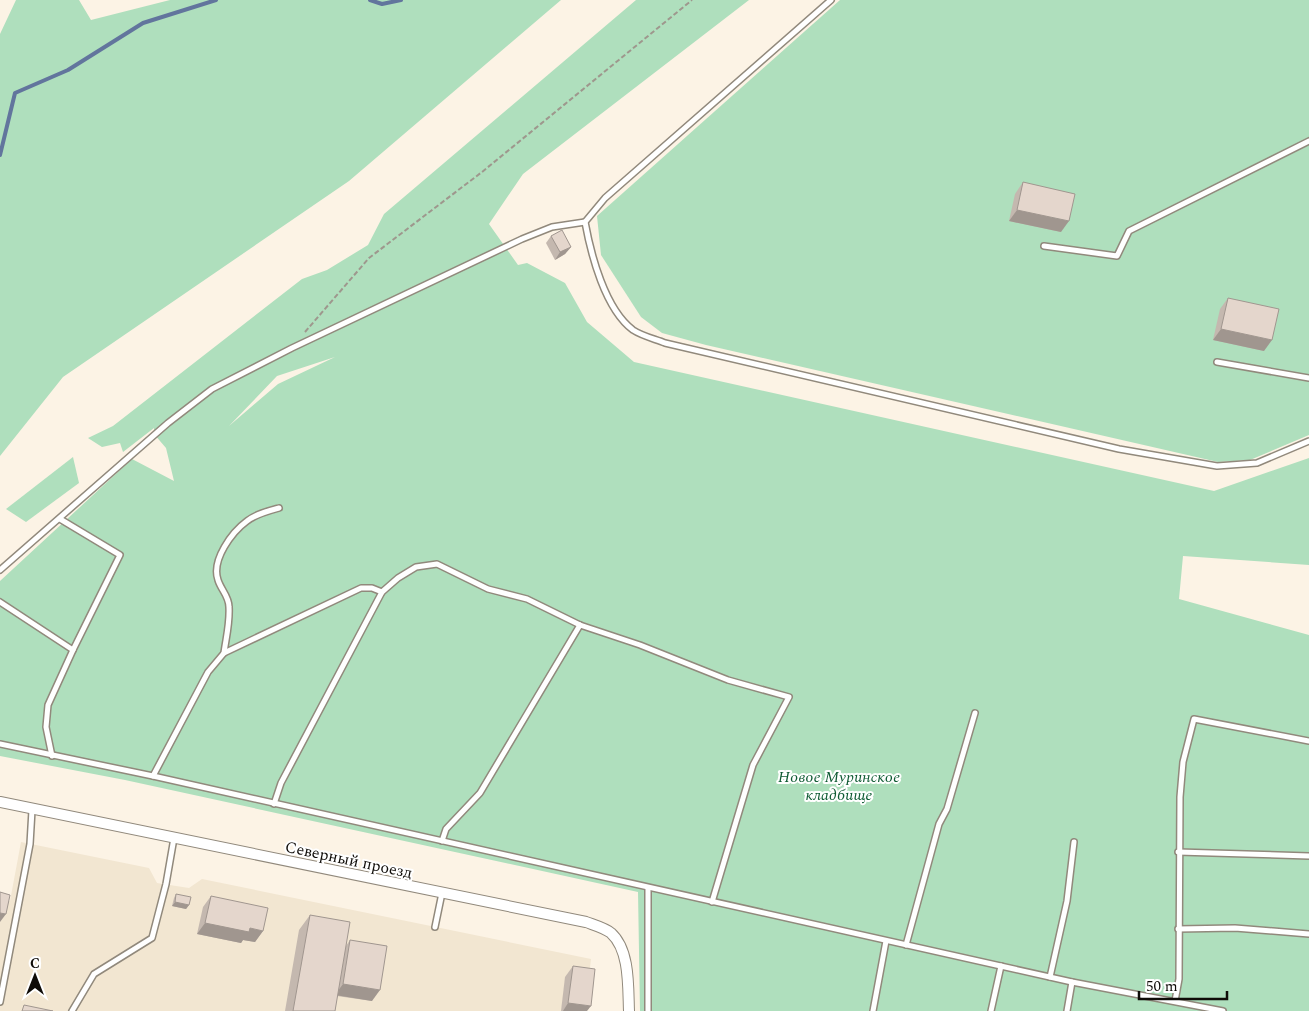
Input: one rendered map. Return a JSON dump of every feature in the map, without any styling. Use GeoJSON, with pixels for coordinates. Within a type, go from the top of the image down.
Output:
{"type":"FeatureCollection","features":[{"type":"Feature","properties":{"kind":"street","name":"Северный проезд"},"geometry":{"type":"LineString","coordinates":[[0,802],[586,922],[610,932],[616,939],[626,963],[629,1011]]}},
{"type":"Feature","properties":{"kind":"lane"},"geometry":{"type":"LineString","coordinates":[[0,570],[168,423],[212,390],[292,348],[522,238],[552,227],[585,222],[605,198],[831,0]]}},
{"type":"Feature","properties":{"kind":"lane"},"geometry":{"type":"LineString","coordinates":[[1044,246],[1117,256],[1129,231],[1309,141]]}},
{"type":"Feature","properties":{"kind":"lane"},"geometry":{"type":"LineString","coordinates":[[585,222],[591,256],[622,321],[635,332],[665,343],[1119,449],[1217,466],[1257,463],[1309,441]]}},
{"type":"Feature","properties":{"kind":"lane"},"geometry":{"type":"LineString","coordinates":[[1217,362],[1309,378]]}},
{"type":"Feature","properties":{"kind":"lane"},"geometry":{"type":"LineString","coordinates":[[224,653],[230,605],[226,591],[218,581],[216,570],[219,558],[236,530],[248,520],[279,508]]}},
{"type":"Feature","properties":{"kind":"lane"},"geometry":{"type":"LineString","coordinates":[[52,756],[46,716],[72,650],[120,555],[60,519]]}},
{"type":"Feature","properties":{"kind":"lane"},"geometry":{"type":"LineString","coordinates":[[274,804],[281,784],[382,592],[398,578],[416,568],[437,564],[488,589],[527,599],[580,625],[640,645],[728,680],[789,697],[753,765],[712,902]]}},
{"type":"Feature","properties":{"kind":"lane"},"geometry":{"type":"LineString","coordinates":[[153,776],[208,672],[224,653],[361,588],[372,588],[382,592]]}},
{"type":"Feature","properties":{"kind":"lane"},"geometry":{"type":"LineString","coordinates":[[0,602],[72,650]]}},
{"type":"Feature","properties":{"kind":"lane"},"geometry":{"type":"LineString","coordinates":[[442,841],[446,829],[480,793],[580,625]]}},
{"type":"Feature","properties":{"kind":"lane"},"geometry":{"type":"LineString","coordinates":[[906,945],[939,824],[947,809],[975,713]]}},
{"type":"Feature","properties":{"kind":"lane"},"geometry":{"type":"LineString","coordinates":[[1175,1001],[1179,979],[1178,852],[1183,762],[1194,719],[1309,741]]}},
{"type":"Feature","properties":{"kind":"lane"},"geometry":{"type":"LineString","coordinates":[[0,744],[153,776],[1072,982],[1223,1011]]}},
{"type":"Feature","properties":{"kind":"lane"},"geometry":{"type":"LineString","coordinates":[[0,1002],[30,844],[32,810]]}},
{"type":"Feature","properties":{"kind":"lane"},"geometry":{"type":"LineString","coordinates":[[72,1011],[94,974],[152,938],[166,884],[174,838]]}},
{"type":"Feature","properties":{"kind":"lane"},"geometry":{"type":"LineString","coordinates":[[1050,977],[1067,902],[1074,842]]}},
{"type":"Feature","properties":{"kind":"lane"},"geometry":{"type":"LineString","coordinates":[[1178,852],[1309,856]]}},
{"type":"Feature","properties":{"kind":"lane"},"geometry":{"type":"LineString","coordinates":[[648,888],[648,1011]]}},
{"type":"Feature","properties":{"kind":"lane"},"geometry":{"type":"LineString","coordinates":[[434,927],[442,894]]}},
{"type":"Feature","properties":{"kind":"lane"},"geometry":{"type":"LineString","coordinates":[[1178,929],[1235,928],[1309,934]]}},
{"type":"Feature","properties":{"kind":"lane"},"geometry":{"type":"LineString","coordinates":[[873,1011],[886,941]]}},
{"type":"Feature","properties":{"kind":"lane"},"geometry":{"type":"LineString","coordinates":[[991,1011],[1001,966]]}},
{"type":"Feature","properties":{"kind":"lane"},"geometry":{"type":"LineString","coordinates":[[1067,1011],[1072,982]]}},
{"type":"Feature","properties":{"kind":"path"},"geometry":{"type":"LineString","coordinates":[[305,332],[369,258],[482,172],[692,0]]}},
{"type":"Feature","properties":{"kind":"shaded area"},"geometry":{"type":"Polygon","coordinates":[[[21,842],[149,868],[157,883],[189,888],[202,879],[591,959],[585,1011],[0,1011],[0,899],[10,901],[21,842]]]}},
{"type":"Feature","properties":{"kind":"green space"},"geometry":{"type":"Polygon","coordinates":[[[16,0],[79,0],[91,20],[170,0],[561,0],[349,181],[63,377],[0,456],[0,34],[16,0]]]}},
{"type":"Feature","properties":{"kind":"green space","name":"Новое Муринское кладбище"},"geometry":{"type":"Polygon","coordinates":[[[636,0],[749,0],[523,174],[489,224],[518,265],[527,263],[565,283],[587,322],[634,362],[1214,491],[1309,458],[1309,565],[1183,556],[1179,599],[1309,635],[1309,1011],[640,1011],[638,892],[125,780],[0,756],[0,581],[132,459],[174,481],[166,448],[154,434],[154,428],[123,452],[120,443],[102,447],[88,438],[113,426],[302,279],[327,270],[368,245],[384,214],[636,0]],[[335,357],[277,376],[229,426],[278,384],[335,357]]]}},
{"type":"Feature","properties":{"kind":"green space"},"geometry":{"type":"Polygon","coordinates":[[[840,0],[1309,0],[1309,435],[1250,460],[1218,462],[706,345],[662,333],[641,317],[601,255],[597,216],[840,0]]]}},
{"type":"Feature","properties":{"kind":"green space"},"geometry":{"type":"Polygon","coordinates":[[[73,457],[79,483],[26,522],[6,509],[73,457]]]}},
{"type":"Feature","properties":{"kind":"building"},"geometry":{"type":"Polygon","coordinates":[[[1023,182],[1075,194],[1069,221],[1017,210],[1023,182]]]}},
{"type":"Feature","properties":{"kind":"building"},"geometry":{"type":"Polygon","coordinates":[[[562,230],[571,247],[560,252],[551,236],[562,230]]]}},
{"type":"Feature","properties":{"kind":"building"},"geometry":{"type":"Polygon","coordinates":[[[1228,298],[1279,309],[1272,340],[1221,329],[1228,298]]]}},
{"type":"Feature","properties":{"kind":"building"},"geometry":{"type":"Polygon","coordinates":[[[0,892],[10,895],[6,914],[0,913],[0,892]]]}},
{"type":"Feature","properties":{"kind":"building"},"geometry":{"type":"Polygon","coordinates":[[[176,894],[191,897],[189,905],[175,902],[176,894]]]}},
{"type":"Feature","properties":{"kind":"building"},"geometry":{"type":"Polygon","coordinates":[[[211,896],[268,908],[263,931],[250,928],[249,932],[205,923],[211,896]]]}},
{"type":"Feature","properties":{"kind":"building"},"geometry":{"type":"Polygon","coordinates":[[[310,915],[350,922],[335,1011],[293,1011],[310,915]]]}},
{"type":"Feature","properties":{"kind":"building"},"geometry":{"type":"Polygon","coordinates":[[[350,940],[387,946],[380,990],[343,984],[350,940]]]}},
{"type":"Feature","properties":{"kind":"building"},"geometry":{"type":"Polygon","coordinates":[[[573,966],[595,969],[591,1006],[568,1003],[573,966]]]}},
{"type":"Feature","properties":{"kind":"building"},"geometry":{"type":"Polygon","coordinates":[[[24,1005],[53,1011],[22,1011],[24,1005]]]}},
{"type":"Feature","properties":{"kind":"waterway"},"geometry":{"type":"LineString","coordinates":[[0,155],[15,93],[68,70],[143,23],[216,0]]}},
{"type":"Feature","properties":{"kind":"waterway"},"geometry":{"type":"LineString","coordinates":[[370,0],[382,4],[401,0]]}}]}
